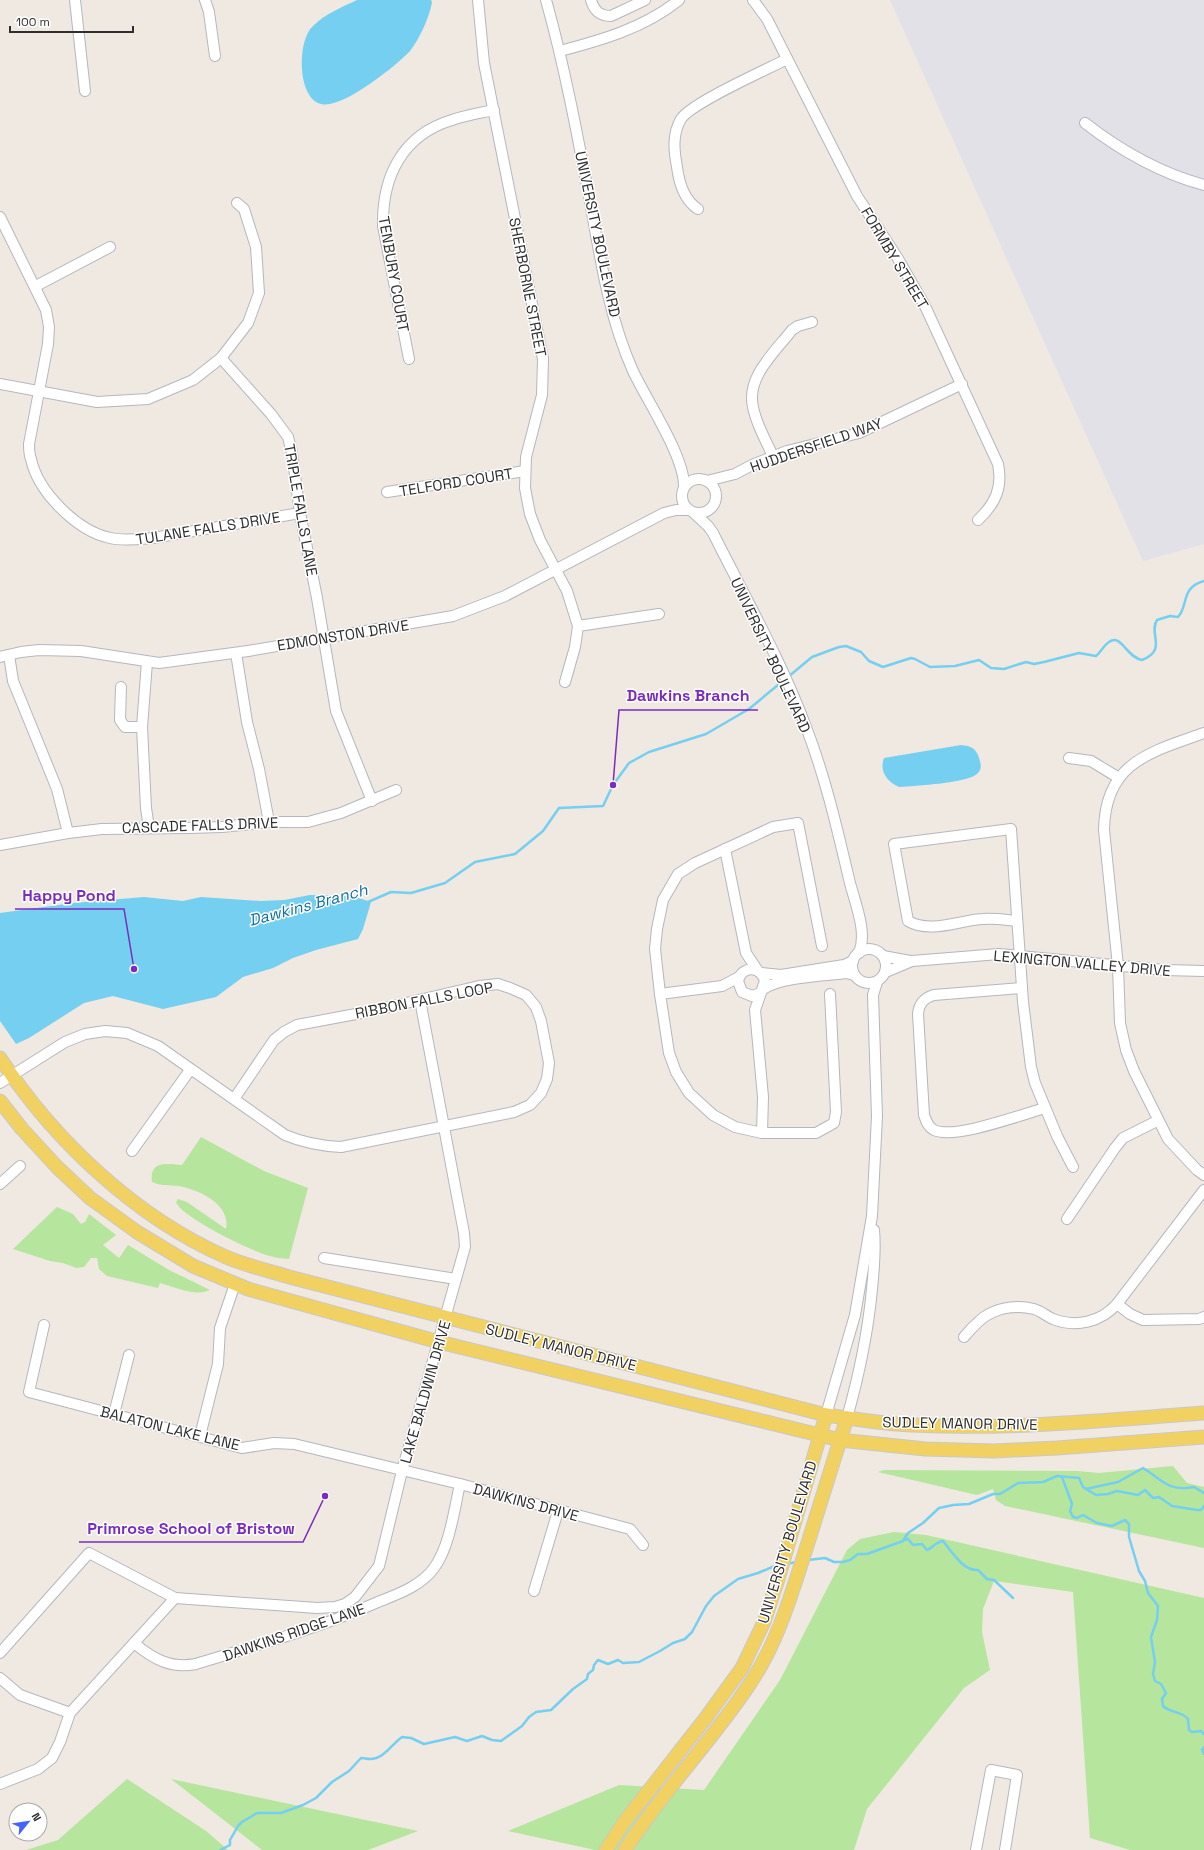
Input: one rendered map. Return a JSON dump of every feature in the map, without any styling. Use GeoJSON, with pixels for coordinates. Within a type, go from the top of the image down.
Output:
{"type":"FeatureCollection","features":[{"type":"Feature","properties":{"kind":"main road","name":"SUDLEY MANOR DRIVE"},"geometry":{"type":"LineString","coordinates":[[0,1058],[45,1119],[90,1164],[148,1212],[183,1235],[227,1257],[254,1267],[826,1415],[912,1425],[997,1426],[1040,1425],[1204,1413]]}},
{"type":"Feature","properties":{"kind":"main road","name":"SUDLEY MANOR DRIVE"},"geometry":{"type":"LineString","coordinates":[[0,1101],[22,1129],[57,1167],[90,1198],[137,1232],[193,1266],[248,1289],[439,1342],[840,1440],[926,1449],[994,1451],[1204,1437]]}},
{"type":"Feature","properties":{"kind":"main road","name":"UNIVERSITY BOULEVARD"},"geometry":{"type":"LineString","coordinates":[[606,1850],[625,1821],[705,1719],[742,1668],[764,1622],[787,1551],[819,1435],[826,1415]]}},
{"type":"Feature","properties":{"kind":"main road","name":"UNIVERSITY BOULEVARD"},"geometry":{"type":"LineString","coordinates":[[625,1850],[750,1685],[770,1648],[783,1622],[820,1509],[847,1418]]}},
{"type":"Feature","properties":{"kind":"street"},"geometry":{"type":"LineString","coordinates":[[75,0],[85,91]]}},
{"type":"Feature","properties":{"kind":"street"},"geometry":{"type":"LineString","coordinates":[[205,0],[209,12],[215,56]]}},
{"type":"Feature","properties":{"kind":"street","name":"SHERBORNE STREET"},"geometry":{"type":"LineString","coordinates":[[478,0],[483,55],[543,359],[542,395],[530,440],[525,471],[525,488],[530,514],[540,540],[557,568],[570,597],[578,626]]}},
{"type":"Feature","properties":{"kind":"street","name":"UNIVERSITY BOULEVARD"},"geometry":{"type":"LineString","coordinates":[[546,0],[560,50],[607,290],[618,331],[634,373],[678,459],[683,475],[683,491]]}},
{"type":"Feature","properties":{"kind":"street"},"geometry":{"type":"LineString","coordinates":[[591,0],[596,11],[601,15],[611,16],[646,0]]}},
{"type":"Feature","properties":{"kind":"street"},"geometry":{"type":"LineString","coordinates":[[560,50],[615,35],[633,28],[679,0]]}},
{"type":"Feature","properties":{"kind":"street","name":"FORMBY STREET"},"geometry":{"type":"LineString","coordinates":[[753,0],[767,19],[857,196],[897,257],[922,299],[962,384],[999,472],[1000,482],[996,498],[978,520]]}},
{"type":"Feature","properties":{"kind":"street"},"geometry":{"type":"LineString","coordinates":[[698,209],[691,204],[685,195],[675,160],[675,138],[682,119],[695,106],[787,59]]}},
{"type":"Feature","properties":{"kind":"street","name":"TENBURY COURT"},"geometry":{"type":"LineString","coordinates":[[409,359],[383,226],[383,208],[388,181],[401,157],[410,146],[429,130],[452,120],[494,110]]}},
{"type":"Feature","properties":{"kind":"street"},"geometry":{"type":"LineString","coordinates":[[1085,123],[1117,146],[1141,160],[1179,178],[1204,185]]}},
{"type":"Feature","properties":{"kind":"street"},"geometry":{"type":"LineString","coordinates":[[0,384],[39,390],[97,402],[148,399],[193,380],[221,358],[248,323],[259,293],[256,247],[244,209],[237,203]]}},
{"type":"Feature","properties":{"kind":"street","name":"TULANE FALLS DRIVE"},"geometry":{"type":"LineString","coordinates":[[0,217],[36,286],[46,310],[50,327],[29,444],[31,460],[38,478],[52,498],[68,516],[88,530],[109,538],[128,540],[153,538],[300,513]]}},
{"type":"Feature","properties":{"kind":"street"},"geometry":{"type":"LineString","coordinates":[[36,286],[110,247]]}},
{"type":"Feature","properties":{"kind":"street"},"geometry":{"type":"LineString","coordinates":[[773,456],[753,408],[752,389],[761,369],[792,330],[798,326],[812,322]]}},
{"type":"Feature","properties":{"kind":"street","name":"TRIPLE FALLS LANE"},"geometry":{"type":"LineString","coordinates":[[221,358],[271,414],[288,437],[294,460],[300,513],[308,549],[336,711],[372,800]]}},
{"type":"Feature","properties":{"kind":"street","name":"HUDDERSFIELD WAY"},"geometry":{"type":"LineString","coordinates":[[703,480],[735,474],[773,456],[859,433],[962,384]]}},
{"type":"Feature","properties":{"kind":"street","name":"UNIVERSITY BOULEVARD"},"geometry":{"type":"LineString","coordinates":[[678,459],[688,471],[703,480]]}},
{"type":"Feature","properties":{"kind":"street","name":"TELFORD COURT"},"geometry":{"type":"LineString","coordinates":[[387,492],[525,471]]}},
{"type":"Feature","properties":{"kind":"street","name":"HUDDERSFIELD WAY"},"geometry":{"type":"LineString","coordinates":[[716,495],[721,486],[735,474]]}},
{"type":"Feature","properties":{"kind":"street"},"geometry":{"type":"LineString","coordinates":[[692,480],[703,480],[713,487],[716,495],[712,508],[702,513],[691,512],[682,503],[683,491],[692,480]]}},
{"type":"Feature","properties":{"kind":"street","name":"EDMONSTON DRIVE"},"geometry":{"type":"LineString","coordinates":[[664,513],[683,491]]}},
{"type":"Feature","properties":{"kind":"street","name":"UNIVERSITY BOULEVARD"},"geometry":{"type":"LineString","coordinates":[[712,508],[711,522],[713,533]]}},
{"type":"Feature","properties":{"kind":"street","name":"EDMONSTON DRIVE"},"geometry":{"type":"LineString","coordinates":[[5,656],[40,650],[81,651],[159,663],[324,638],[453,616],[505,596],[664,513],[676,510],[691,512]]}},
{"type":"Feature","properties":{"kind":"street","name":"UNIVERSITY BOULEVARD"},"geometry":{"type":"LineString","coordinates":[[691,512],[708,526],[713,533],[772,649],[800,710],[815,751],[829,797],[859,919],[862,943],[856,957]]}},
{"type":"Feature","properties":{"kind":"street"},"geometry":{"type":"LineString","coordinates":[[565,682],[575,647],[578,626],[659,614]]}},
{"type":"Feature","properties":{"kind":"street"},"geometry":{"type":"LineString","coordinates":[[236,652],[247,722],[259,769],[269,822]]}},
{"type":"Feature","properties":{"kind":"street"},"geometry":{"type":"LineString","coordinates":[[5,656],[13,681],[57,789],[68,834]]}},
{"type":"Feature","properties":{"kind":"street"},"geometry":{"type":"LineString","coordinates":[[147,662],[142,727],[146,808],[149,828]]}},
{"type":"Feature","properties":{"kind":"street"},"geometry":{"type":"LineString","coordinates":[[121,687],[120,720],[124,727],[142,727]]}},
{"type":"Feature","properties":{"kind":"street"},"geometry":{"type":"LineString","coordinates":[[1204,733],[1142,757],[1132,764],[1119,778],[1110,793],[1104,818],[1118,966],[1120,1023],[1126,1050],[1157,1121],[1168,1140],[1197,1170],[1204,1175]]}},
{"type":"Feature","properties":{"kind":"street"},"geometry":{"type":"LineString","coordinates":[[1070,758],[1091,761],[1119,778]]}},
{"type":"Feature","properties":{"kind":"street","name":"CASCADE FALLS DRIVE"},"geometry":{"type":"LineString","coordinates":[[0,846],[102,829],[222,827],[269,822],[308,822],[341,813],[396,790]]}},
{"type":"Feature","properties":{"kind":"street"},"geometry":{"type":"LineString","coordinates":[[822,946],[798,823],[773,827],[695,863],[678,874],[663,900],[657,929],[655,949],[669,1053],[676,1072],[689,1093],[713,1115],[735,1127],[762,1133],[816,1133],[834,1123],[836,1112],[830,994]]}},
{"type":"Feature","properties":{"kind":"street"},"geometry":{"type":"LineString","coordinates":[[1017,921],[984,919],[924,927],[908,921],[894,844],[1011,829],[1022,988],[1031,1066],[1045,1108],[1073,1167]]}},
{"type":"Feature","properties":{"kind":"street"},"geometry":{"type":"LineString","coordinates":[[726,849],[746,953],[765,981],[755,1010],[763,1097],[762,1133]]}},
{"type":"Feature","properties":{"kind":"street","name":"UNIVERSITY BOULEVARD"},"geometry":{"type":"LineString","coordinates":[[859,919],[868,939],[880,953]]}},
{"type":"Feature","properties":{"kind":"street"},"geometry":{"type":"LineString","coordinates":[[660,994],[722,986],[749,969],[781,975],[846,964],[869,949],[880,953],[886,963],[886,972],[882,978],[878,982],[870,984],[847,973],[774,983],[752,996],[722,986]]}},
{"type":"Feature","properties":{"kind":"street"},"geometry":{"type":"LineString","coordinates":[[746,953],[738,986],[755,1010]]}},
{"type":"Feature","properties":{"kind":"street","name":"LEXINGTON VALLEY DRIVE"},"geometry":{"type":"LineString","coordinates":[[880,953],[912,961]]}},
{"type":"Feature","properties":{"kind":"street","name":"LEXINGTON VALLEY DRIVE"},"geometry":{"type":"LineString","coordinates":[[886,972],[912,961],[999,954],[1164,970],[1204,971]]}},
{"type":"Feature","properties":{"kind":"street"},"geometry":{"type":"LineString","coordinates":[[856,957],[857,978]]}},
{"type":"Feature","properties":{"kind":"street","name":"UNIVERSITY BOULEVARD"},"geometry":{"type":"LineString","coordinates":[[857,978],[867,997],[873,1031]]}},
{"type":"Feature","properties":{"kind":"street","name":"UNIVERSITY BOULEVARD"},"geometry":{"type":"LineString","coordinates":[[826,1415],[854,1322],[872,1216],[877,1116],[873,1031],[873,992],[878,982]]}},
{"type":"Feature","properties":{"kind":"street","name":"RIBBON FALLS LOOP"},"geometry":{"type":"LineString","coordinates":[[0,1083],[65,1042],[86,1034],[105,1031],[128,1033],[158,1046],[284,1135],[300,1142],[319,1146],[341,1146],[514,1112],[530,1105],[541,1093],[547,1079],[550,1063],[541,1021],[536,1007],[526,995],[498,984],[479,986],[372,1011],[297,1025],[284,1032],[274,1040],[234,1099]]}},
{"type":"Feature","properties":{"kind":"street"},"geometry":{"type":"LineString","coordinates":[[1022,988],[934,995],[925,998],[922,1001],[918,1008],[918,1014],[924,1115],[930,1127],[935,1130],[946,1132],[979,1128],[1045,1108]]}},
{"type":"Feature","properties":{"kind":"street","name":"LAKE BALDWIN DRIVE"},"geometry":{"type":"LineString","coordinates":[[0,1653],[89,1553],[176,1598],[317,1608],[335,1607],[345,1604],[355,1597],[379,1566],[402,1471],[446,1317],[464,1247],[464,1233],[420,1000]]}},
{"type":"Feature","properties":{"kind":"street"},"geometry":{"type":"LineString","coordinates":[[132,1151],[190,1070]]}},
{"type":"Feature","properties":{"kind":"street"},"geometry":{"type":"LineString","coordinates":[[1067,1219],[1123,1138],[1157,1121]]}},
{"type":"Feature","properties":{"kind":"street"},"geometry":{"type":"LineString","coordinates":[[0,1184],[20,1166]]}},
{"type":"Feature","properties":{"kind":"street"},"geometry":{"type":"LineString","coordinates":[[964,1337],[987,1315],[1006,1308],[1015,1307],[1034,1309],[1059,1321],[1079,1323],[1098,1320],[1107,1314],[1117,1304],[1204,1190]]}},
{"type":"Feature","properties":{"kind":"street","name":"UNIVERSITY BOULEVARD"},"geometry":{"type":"LineString","coordinates":[[847,1418],[858,1381],[868,1324],[875,1246],[872,1216]]}},
{"type":"Feature","properties":{"kind":"street"},"geometry":{"type":"LineString","coordinates":[[324,1258],[456,1279]]}},
{"type":"Feature","properties":{"kind":"street"},"geometry":{"type":"LineString","coordinates":[[200,1436],[218,1364],[220,1328],[235,1284]]}},
{"type":"Feature","properties":{"kind":"street"},"geometry":{"type":"LineString","coordinates":[[1117,1304],[1130,1314],[1143,1320],[1199,1319],[1204,1317]]}},
{"type":"Feature","properties":{"kind":"street","name":"BALATON LAKE LANE"},"geometry":{"type":"LineString","coordinates":[[44,1325],[29,1392],[242,1448],[274,1443],[294,1444],[402,1471]]}},
{"type":"Feature","properties":{"kind":"street"},"geometry":{"type":"LineString","coordinates":[[114,1414],[129,1355]]}},
{"type":"Feature","properties":{"kind":"street","name":"DAWKINS DRIVE"},"geometry":{"type":"LineString","coordinates":[[402,1471],[460,1484],[630,1529],[643,1545]]}},
{"type":"Feature","properties":{"kind":"street","name":"DAWKINS RIDGE LANE"},"geometry":{"type":"LineString","coordinates":[[134,1643],[148,1655],[167,1663],[181,1666],[196,1664],[335,1621],[404,1591],[426,1576],[434,1568],[442,1554],[460,1484]]}},
{"type":"Feature","properties":{"kind":"street"},"geometry":{"type":"LineString","coordinates":[[534,1591],[558,1511]]}},
{"type":"Feature","properties":{"kind":"street"},"geometry":{"type":"LineString","coordinates":[[0,1782],[38,1769],[52,1758],[60,1742],[70,1713],[176,1598]]}},
{"type":"Feature","properties":{"kind":"street"},"geometry":{"type":"LineString","coordinates":[[0,1678],[20,1695],[70,1713]]}},
{"type":"Feature","properties":{"kind":"street"},"geometry":{"type":"LineString","coordinates":[[976,1850],[991,1770],[1017,1775],[1005,1850]]}},
{"type":"Feature","properties":{"kind":"shaded area"},"geometry":{"type":"Polygon","coordinates":[[[890,0],[1204,0],[1204,544],[1143,561],[890,0]]]}},
{"type":"Feature","properties":{"kind":"green space"},"geometry":{"type":"Polygon","coordinates":[[[201,1137],[264,1171],[308,1188],[289,1259],[277,1258],[261,1253],[218,1233],[190,1216],[176,1202],[178,1199],[187,1202],[226,1229],[224,1212],[219,1205],[204,1195],[179,1186],[162,1185],[152,1182],[153,1170],[156,1167],[165,1164],[182,1165],[201,1137]]]}},
{"type":"Feature","properties":{"kind":"green space"},"geometry":{"type":"Polygon","coordinates":[[[57,1207],[73,1214],[81,1224],[85,1222],[89,1214],[116,1235],[103,1245],[119,1258],[128,1245],[169,1270],[210,1290],[204,1292],[192,1292],[160,1283],[158,1288],[107,1276],[99,1269],[97,1258],[91,1258],[84,1267],[76,1268],[13,1249],[57,1207]]]}},
{"type":"Feature","properties":{"kind":"green space"},"geometry":{"type":"Polygon","coordinates":[[[1173,1466],[1187,1483],[1204,1487],[1204,1548],[1005,1506],[996,1500],[993,1489],[977,1495],[878,1472],[884,1470],[1077,1471],[1099,1473],[1173,1466]]]}},
{"type":"Feature","properties":{"kind":"green space"},"geometry":{"type":"Polygon","coordinates":[[[894,1532],[926,1535],[1204,1598],[1204,1850],[1130,1850],[1090,1838],[1073,1592],[994,1581],[983,1609],[982,1632],[990,1670],[964,1688],[867,1809],[854,1850],[595,1850],[508,1831],[619,1785],[704,1790],[780,1680],[847,1550],[860,1539],[894,1532]]]}},
{"type":"Feature","properties":{"kind":"green space"},"geometry":{"type":"Polygon","coordinates":[[[127,1779],[206,1831],[228,1850],[26,1850],[58,1840],[127,1779]]]}},
{"type":"Feature","properties":{"kind":"green space"},"geometry":{"type":"Polygon","coordinates":[[[171,1779],[418,1831],[368,1850],[262,1850],[171,1779]]]}},
{"type":"Feature","properties":{"kind":"water"},"geometry":{"type":"Polygon","coordinates":[[[357,0],[431,0],[432,2],[427,21],[410,51],[403,58],[381,76],[354,94],[330,104],[321,104],[313,100],[307,91],[302,68],[304,43],[313,26],[334,11],[357,0]]]}},
{"type":"Feature","properties":{"kind":"water"},"geometry":{"type":"Polygon","coordinates":[[[961,745],[971,747],[978,755],[981,764],[980,771],[973,776],[953,782],[899,787],[891,782],[883,772],[884,758],[961,745]]]}},
{"type":"Feature","properties":{"kind":"water"},"geometry":{"type":"Polygon","coordinates":[[[310,895],[352,896],[371,902],[363,929],[358,939],[316,950],[293,958],[273,968],[243,977],[216,997],[163,1009],[113,996],[84,1003],[29,1038],[16,1044],[0,1021],[0,913],[73,903],[144,897],[183,901],[201,897],[261,901],[284,900],[310,895]]]}},
{"type":"Feature","properties":{"kind":"waterway","name":"Dawkins Branch"},"geometry":{"type":"LineString","coordinates":[[788,677],[812,657],[839,647],[846,646],[861,652],[869,661],[883,667],[911,658],[930,667],[955,666],[979,660],[991,668],[1004,669],[1026,662],[1034,664],[1079,653],[1096,656],[1107,643],[1113,640],[1120,643],[1136,658],[1142,660],[1150,656],[1156,646],[1155,625],[1157,620],[1170,616],[1178,617],[1188,592],[1196,584],[1204,581]]}},
{"type":"Feature","properties":{"kind":"waterway","name":"Dawkins Branch"},"geometry":{"type":"LineString","coordinates":[[368,902],[391,892],[411,893],[445,883],[475,862],[515,854],[543,831],[559,808],[603,806],[613,785],[629,763],[649,752],[706,734],[749,709],[784,680]]}},
{"type":"Feature","properties":{"kind":"waterway"},"geometry":{"type":"LineString","coordinates":[[1086,1489],[1118,1482],[1143,1468],[1166,1484],[1178,1488],[1194,1487],[1204,1493]]}},
{"type":"Feature","properties":{"kind":"waterway"},"geometry":{"type":"LineString","coordinates":[[808,1560],[825,1558],[834,1562],[850,1560],[858,1554],[867,1554],[903,1541],[908,1533],[923,1523],[939,1508],[969,1504],[993,1494],[1000,1494],[1018,1483],[1043,1482],[1057,1476],[1079,1478],[1083,1487],[1096,1495],[1108,1494],[1117,1491],[1138,1495],[1145,1490],[1153,1498],[1159,1497],[1172,1506],[1197,1510],[1201,1510],[1204,1506]]}},
{"type":"Feature","properties":{"kind":"waterway"},"geometry":{"type":"LineString","coordinates":[[1062,1477],[1072,1504],[1070,1511],[1073,1517],[1077,1518],[1083,1515],[1097,1523],[1112,1526],[1125,1520],[1129,1524],[1129,1537],[1139,1571],[1145,1581],[1148,1593],[1158,1606],[1157,1620],[1151,1637],[1155,1662],[1153,1674],[1155,1681],[1161,1684],[1166,1693],[1162,1699],[1163,1706],[1185,1716],[1188,1719],[1189,1730],[1192,1732],[1201,1731],[1204,1734]]}},
{"type":"Feature","properties":{"kind":"waterway"},"geometry":{"type":"LineString","coordinates":[[904,1540],[908,1539],[913,1545],[922,1544],[927,1550],[943,1541],[963,1564],[967,1567],[978,1570],[987,1579],[994,1580],[1013,1598]]}},
{"type":"Feature","properties":{"kind":"waterway"},"geometry":{"type":"LineString","coordinates":[[786,1564],[797,1562]]}},
{"type":"Feature","properties":{"kind":"waterway"},"geometry":{"type":"LineString","coordinates":[[220,1850],[230,1845],[230,1840],[242,1822],[257,1813],[281,1813],[303,1805],[316,1798],[332,1782],[349,1771],[361,1758],[370,1759],[380,1757],[402,1737],[411,1738],[424,1744],[455,1737],[467,1741],[482,1736],[492,1740],[501,1741],[522,1726],[529,1717],[536,1712],[551,1710],[573,1689],[587,1679],[588,1674],[593,1670],[594,1665],[598,1660],[608,1664],[618,1660],[623,1663],[639,1662],[673,1643],[685,1639],[692,1632],[706,1606],[714,1596],[738,1579],[777,1565]]}},
{"type":"Feature","properties":{"kind":"waterway"},"geometry":{"type":"LineString","coordinates":[[1204,1747],[1202,1750],[1204,1754]]}},
{"type":"Feature","properties":{"kind":"place","name":"Dawkins Branch"},"geometry":{"type":"Point","coordinates":[613,785]}},
{"type":"Feature","properties":{"kind":"place","name":"Happy Pond"},"geometry":{"type":"Point","coordinates":[134,969]}},
{"type":"Feature","properties":{"kind":"place","name":"Primrose School of Bristow"},"geometry":{"type":"Point","coordinates":[325,1496]}}]}
